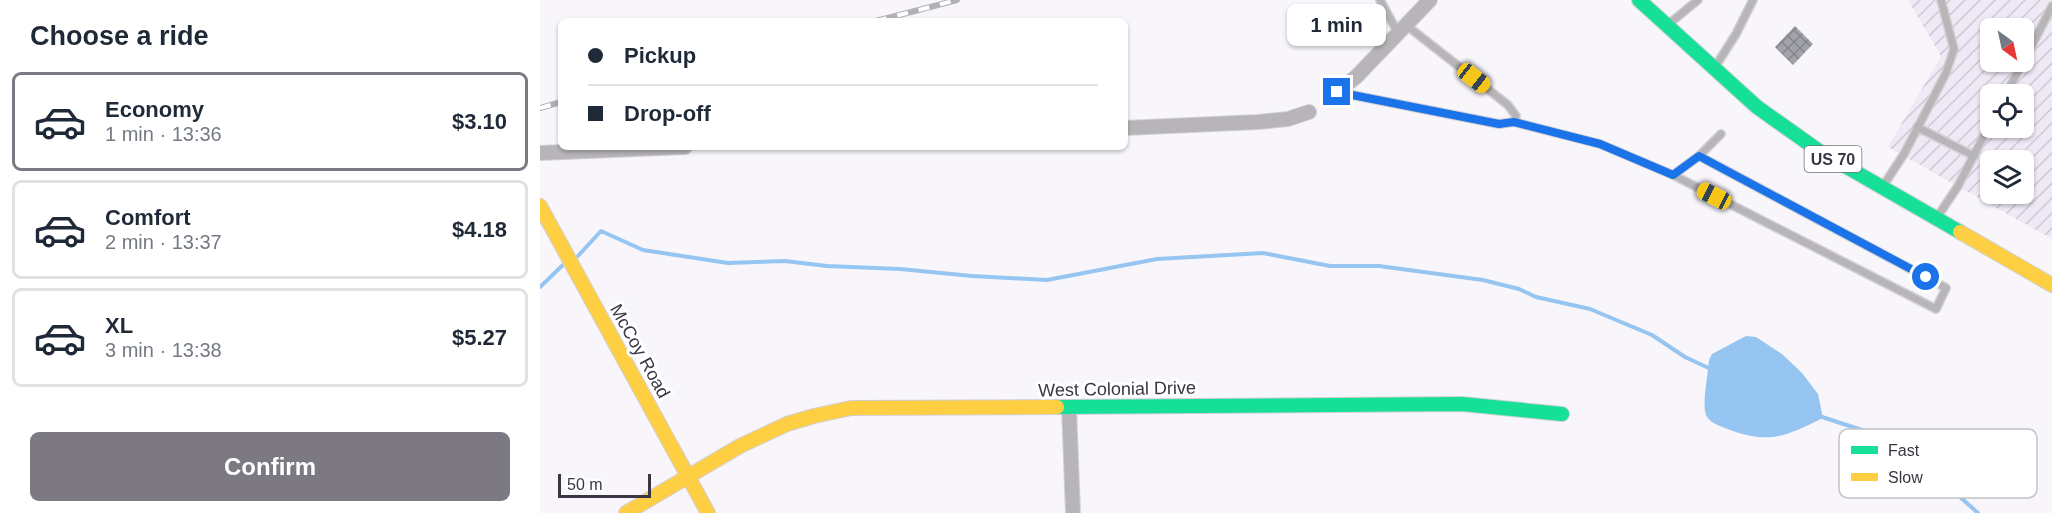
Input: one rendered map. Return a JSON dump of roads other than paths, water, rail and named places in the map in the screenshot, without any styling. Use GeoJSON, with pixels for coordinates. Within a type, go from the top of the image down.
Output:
{"type":"FeatureCollection","features":[{"type":"Feature","properties":{"kind":"main road","name":"US 70"},"geometry":{"type":"LineString","coordinates":[[1639,0],[1757,107],[1810,145],[2052,285]]}},
{"type":"Feature","properties":{"kind":"main road","name":"McCoy Road"},"geometry":{"type":"LineString","coordinates":[[540,206],[708,513]]}},
{"type":"Feature","properties":{"kind":"main road","name":"West Colonial Drive"},"geometry":{"type":"LineString","coordinates":[[626,513],[687,476],[780,426],[816,415],[851,408],[1462,404],[1562,414]]}},
{"type":"Feature","properties":{"kind":"street"},"geometry":{"type":"LineString","coordinates":[[1337,92],[1356,77],[1430,0]]}},
{"type":"Feature","properties":{"kind":"street"},"geometry":{"type":"LineString","coordinates":[[1128,128],[1258,122],[1288,119],[1309,112]]}},
{"type":"Feature","properties":{"kind":"street"},"geometry":{"type":"LineString","coordinates":[[540,153],[612,150]]}},
{"type":"Feature","properties":{"kind":"street"},"geometry":{"type":"LineString","coordinates":[[1069,407],[1073,513]]}},
{"type":"Feature","properties":{"kind":"lane"},"geometry":{"type":"LineString","coordinates":[[1380,0],[1402,29],[1508,105],[1516,116],[1514,122]]}},
{"type":"Feature","properties":{"kind":"lane"},"geometry":{"type":"LineString","coordinates":[[1667,26],[1698,0]]}},
{"type":"Feature","properties":{"kind":"lane"},"geometry":{"type":"LineString","coordinates":[[1714,69],[1736,34],[1753,0]]}},
{"type":"Feature","properties":{"kind":"lane"},"geometry":{"type":"LineString","coordinates":[[1882,187],[1904,153],[1946,73],[1954,49],[1941,0]]}},
{"type":"Feature","properties":{"kind":"lane"},"geometry":{"type":"LineString","coordinates":[[2034,40],[2052,6]]}},
{"type":"Feature","properties":{"kind":"lane"},"geometry":{"type":"LineString","coordinates":[[1337,92],[1499,124],[1514,122],[1600,144],[1673,175],[1936,309],[1946,288],[1699,156]]}},
{"type":"Feature","properties":{"kind":"lane"},"geometry":{"type":"LineString","coordinates":[[1917,127],[1974,156]]}},
{"type":"Feature","properties":{"kind":"lane"},"geometry":{"type":"LineString","coordinates":[[1673,175],[1699,156],[1721,134]]}},
{"type":"Feature","properties":{"kind":"lane"},"geometry":{"type":"LineString","coordinates":[[1936,218],[1958,186],[1983,138]]}},
{"type":"Feature","properties":{"kind":"water"},"geometry":{"type":"Polygon","coordinates":[[[1746,336],[1756,337],[1782,354],[1802,373],[1818,394],[1823,418],[1786,434],[1765,437],[1740,433],[1710,420],[1705,406],[1709,360],[1712,354],[1746,336]]]}},
{"type":"Feature","properties":{"kind":"waterway"},"geometry":{"type":"LineString","coordinates":[[577,257],[601,231],[643,250],[728,263],[785,261],[827,266],[1047,280],[1157,259],[1263,253],[1330,266],[1379,266],[1483,280],[1519,289],[1536,297],[1590,309],[1652,335],[1685,357],[1713,370]]}},
{"type":"Feature","properties":{"kind":"waterway"},"geometry":{"type":"LineString","coordinates":[[540,287],[563,265]]}},
{"type":"Feature","properties":{"kind":"waterway"},"geometry":{"type":"LineString","coordinates":[[1819,416],[1859,429]]}},
{"type":"Feature","properties":{"kind":"waterway"},"geometry":{"type":"LineString","coordinates":[[1961,498],[1978,513]]}},
{"type":"Feature","properties":{"kind":"railway"},"geometry":{"type":"LineString","coordinates":[[888,18],[957,0]]}},
{"type":"Feature","properties":{"kind":"railway"},"geometry":{"type":"LineString","coordinates":[[540,108],[558,103]]}}]}
